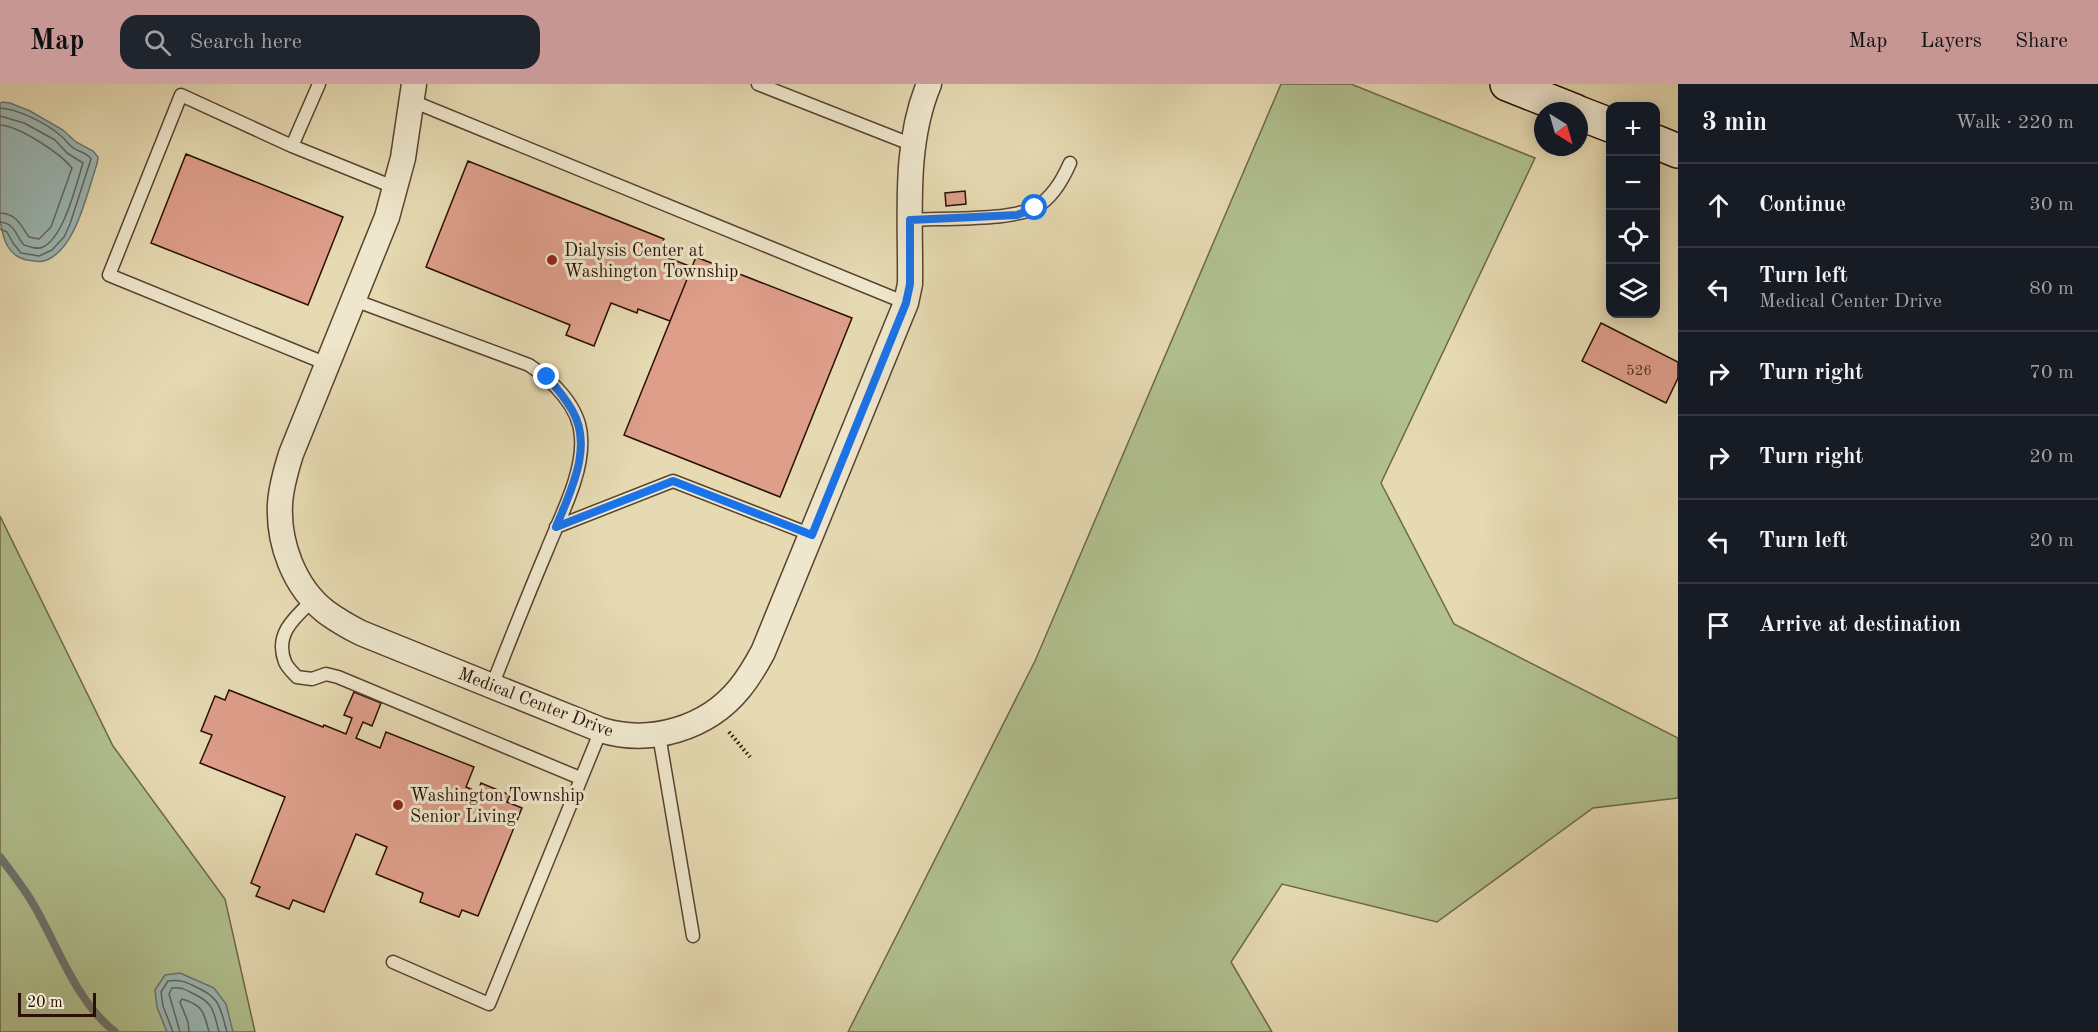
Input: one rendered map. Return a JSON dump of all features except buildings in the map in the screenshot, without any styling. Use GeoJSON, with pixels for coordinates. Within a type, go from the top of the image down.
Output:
{"type":"FeatureCollection","features":[{"type":"Feature","properties":{"kind":"main road"},"geometry":{"type":"LineString","coordinates":[[1507,84],[1552,102]]}},
{"type":"Feature","properties":{"kind":"main road"},"geometry":{"type":"LineString","coordinates":[[1588,116],[1606,122]]}},
{"type":"Feature","properties":{"kind":"main road"},"geometry":{"type":"LineString","coordinates":[[1660,144],[1678,151]]}},
{"type":"Feature","properties":{"kind":"street","name":"Medical Center Drive"},"geometry":{"type":"LineString","coordinates":[[413,92],[404,158],[387,217],[291,454],[280,504],[281,529],[287,556],[313,600],[325,611],[361,633],[601,730],[629,736],[658,735],[684,728],[702,719],[739,690],[763,652],[906,303],[910,284],[913,145],[929,84]]}},
{"type":"Feature","properties":{"kind":"lane"},"geometry":{"type":"LineString","coordinates":[[292,146],[319,84]]}},
{"type":"Feature","properties":{"kind":"lane"},"geometry":{"type":"LineString","coordinates":[[758,84],[913,145]]}},
{"type":"Feature","properties":{"kind":"lane"},"geometry":{"type":"LineString","coordinates":[[413,92],[906,303]]}},
{"type":"Feature","properties":{"kind":"lane"},"geometry":{"type":"LineString","coordinates":[[327,364],[109,275],[181,95],[292,146],[396,188]]}},
{"type":"Feature","properties":{"kind":"lane"},"geometry":{"type":"LineString","coordinates":[[910,220],[1017,215],[1035,208],[1048,199],[1070,163]]}},
{"type":"Feature","properties":{"kind":"lane"},"geometry":{"type":"LineString","coordinates":[[354,300],[529,365],[547,377],[574,412],[581,435],[580,462],[492,686]]}},
{"type":"Feature","properties":{"kind":"lane"},"geometry":{"type":"LineString","coordinates":[[556,527],[673,481],[812,535]]}},
{"type":"Feature","properties":{"kind":"lane"},"geometry":{"type":"LineString","coordinates":[[313,600],[286,627],[283,645],[285,663],[297,677],[312,679],[326,674],[338,677],[580,778]]}},
{"type":"Feature","properties":{"kind":"lane"},"geometry":{"type":"LineString","coordinates":[[393,962],[489,1004],[601,730]]}},
{"type":"Feature","properties":{"kind":"lane"},"geometry":{"type":"LineString","coordinates":[[658,735],[693,936]]}},
{"type":"Feature","properties":{"kind":"path"},"geometry":{"type":"LineString","coordinates":[[729,732],[750,757]]}},
{"type":"Feature","properties":{"kind":"green space"},"geometry":{"type":"Polygon","coordinates":[[[1281,84],[1351,84],[1535,158],[1381,483],[1454,624],[1678,738],[1678,798],[1593,808],[1437,922],[1282,884],[1231,962],[1272,1032],[848,1032],[1035,661],[1281,84]]]}},
{"type":"Feature","properties":{"kind":"green space"},"geometry":{"type":"Polygon","coordinates":[[[0,516],[113,746],[225,899],[255,1032],[0,1032],[0,516]]]}},
{"type":"Feature","properties":{"kind":"water"},"geometry":{"type":"Polygon","coordinates":[[[2,102],[30,111],[63,130],[98,157],[85,203],[74,230],[59,252],[44,261],[27,260],[15,255],[7,245],[3,233],[0,220],[0,104],[2,102]]]}},
{"type":"Feature","properties":{"kind":"water"},"geometry":{"type":"Polygon","coordinates":[[[180,973],[214,988],[226,1004],[233,1032],[167,1032],[157,1007],[155,990],[165,975],[180,973]]]}},
{"type":"Feature","properties":{"kind":"waterway"},"geometry":{"type":"LineString","coordinates":[[0,857],[31,900],[79,990],[89,1005],[115,1032]]}},
{"type":"Feature","properties":{"kind":"place","name":"Dialysis Center at Washington Township"},"geometry":{"type":"Point","coordinates":[552,260]}},
{"type":"Feature","properties":{"kind":"place","name":"Washington Township Senior Living"},"geometry":{"type":"Point","coordinates":[398,805]}},
{"type":"Feature","properties":{"kind":"route"},"geometry":{"type":"LineString","coordinates":[[547,377],[574,412],[581,435],[580,462],[556,527],[673,481],[812,535],[906,303],[910,284],[910,220],[1017,215],[1035,208]]}}]}
